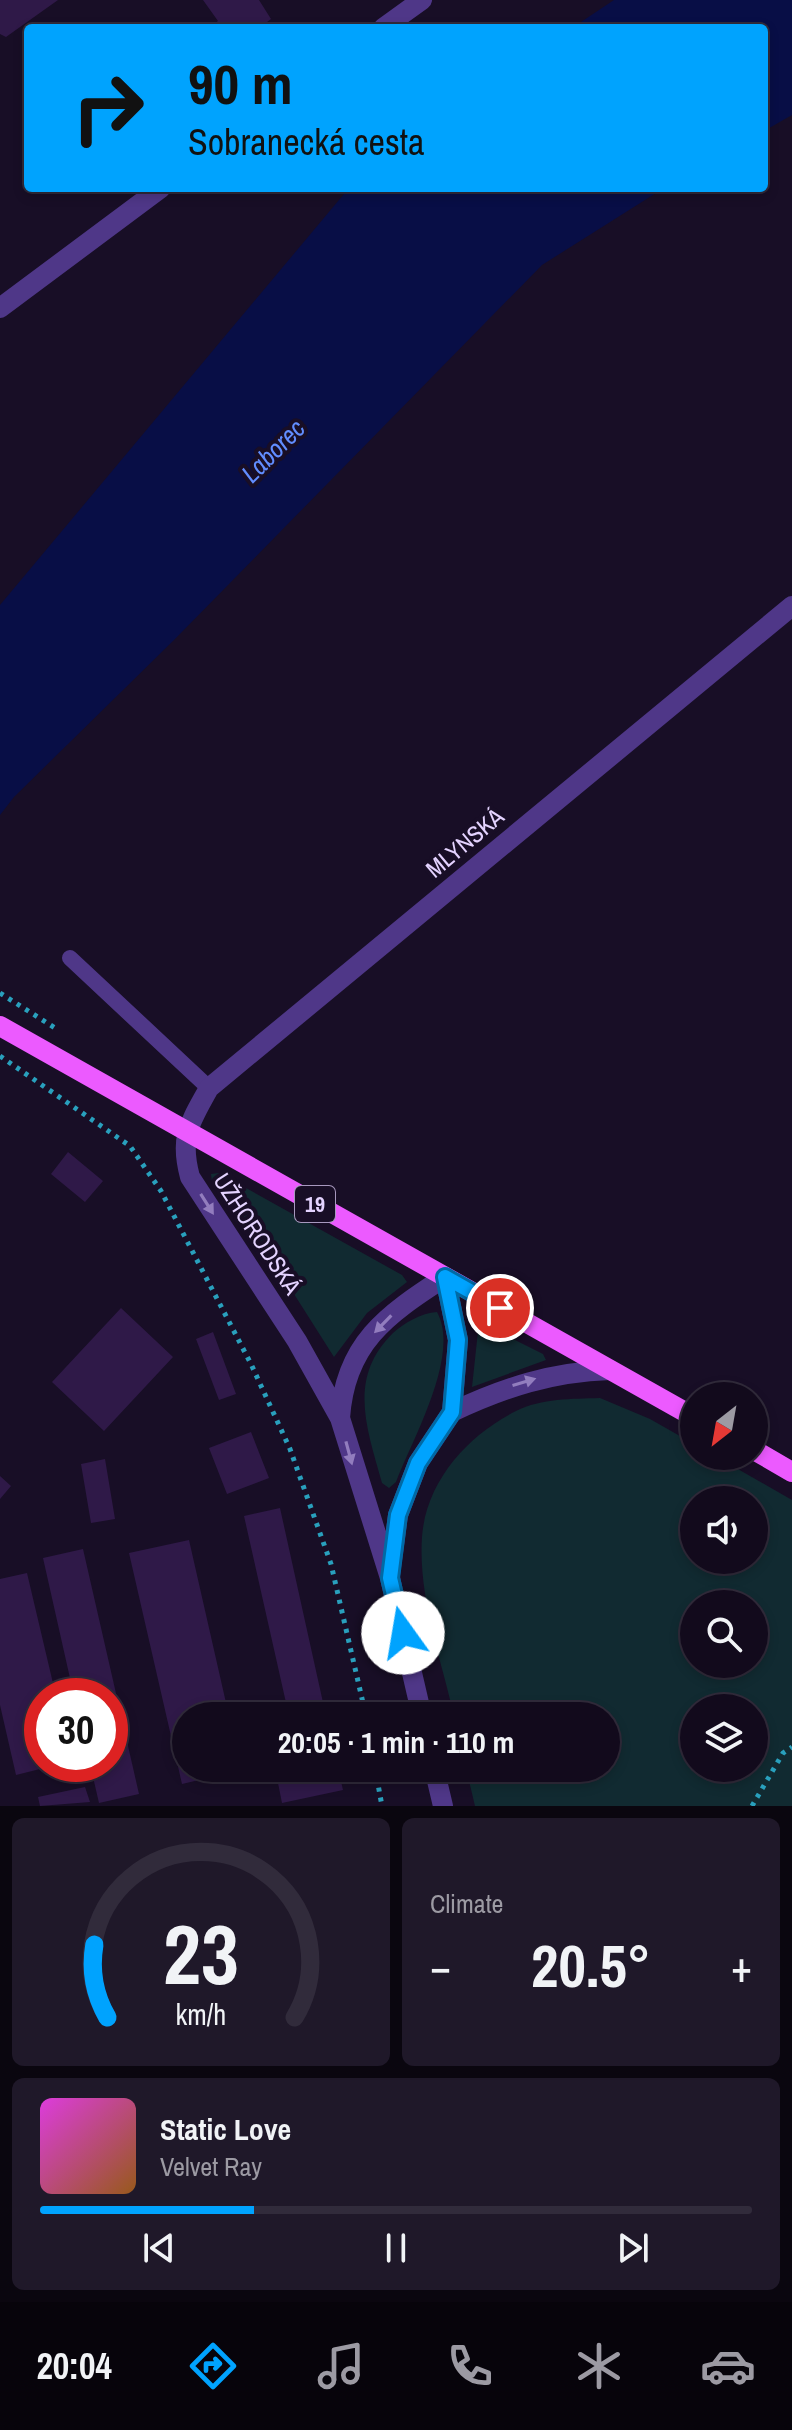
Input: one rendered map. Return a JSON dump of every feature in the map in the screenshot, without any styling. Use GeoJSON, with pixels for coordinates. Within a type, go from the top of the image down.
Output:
{"type":"FeatureCollection","features":[{"type":"Feature","properties":{"kind":"main road","name":"19"},"geometry":{"type":"LineString","coordinates":[[0,1026],[680,1409]]}},
{"type":"Feature","properties":{"kind":"main road"},"geometry":{"type":"LineString","coordinates":[[768,1458],[792,1472]]}},
{"type":"Feature","properties":{"kind":"street"},"geometry":{"type":"LineString","coordinates":[[389,24],[422,0]]}},
{"type":"Feature","properties":{"kind":"street"},"geometry":{"type":"LineString","coordinates":[[0,308],[156,192]]}},
{"type":"Feature","properties":{"kind":"street","name":"MLYNSKÁ"},"geometry":{"type":"LineString","coordinates":[[185,1132],[209,1088],[792,606]]}},
{"type":"Feature","properties":{"kind":"street","name":"UŽHORODSKÁ"},"geometry":{"type":"LineString","coordinates":[[185,1132],[184,1157],[190,1177],[297,1341],[340,1418],[390,1578],[419,1702]]}},
{"type":"Feature","properties":{"kind":"street","name":"UŽHORODSKÁ"},"geometry":{"type":"LineString","coordinates":[[340,1418],[342,1385],[358,1350],[400,1306],[445,1277],[458,1340],[452,1412],[418,1463],[398,1515],[390,1578]]}},
{"type":"Feature","properties":{"kind":"street"},"geometry":{"type":"LineString","coordinates":[[452,1412],[501,1389],[549,1375],[610,1370]]}},
{"type":"Feature","properties":{"kind":"street"},"geometry":{"type":"LineString","coordinates":[[437,1782],[443,1806]]}},
{"type":"Feature","properties":{"kind":"lane"},"geometry":{"type":"LineString","coordinates":[[70,958],[209,1088]]}},
{"type":"Feature","properties":{"kind":"path"},"geometry":{"type":"LineString","coordinates":[[0,1056],[130,1146],[161,1191],[251,1364],[290,1449],[331,1564],[363,1702]]}},
{"type":"Feature","properties":{"kind":"path"},"geometry":{"type":"LineString","coordinates":[[0,1068],[9,1062]]}},
{"type":"Feature","properties":{"kind":"path"},"geometry":{"type":"LineString","coordinates":[[752,1806],[783,1753],[792,1747]]}},
{"type":"Feature","properties":{"kind":"path"},"geometry":{"type":"LineString","coordinates":[[378,1782],[382,1806]]}},
{"type":"Feature","properties":{"kind":"shaded area"},"geometry":{"type":"Polygon","coordinates":[[[219,1173],[402,1275],[407,1282],[367,1313],[334,1357],[261,1242],[212,1182],[211,1174],[219,1173]]]}},
{"type":"Feature","properties":{"kind":"shaded area"},"geometry":{"type":"Polygon","coordinates":[[[437,1312],[443,1330],[439,1374],[396,1482],[389,1488],[382,1483],[371,1443],[365,1386],[379,1350],[393,1333],[419,1316],[437,1312]]]}},
{"type":"Feature","properties":{"kind":"shaded area"},"geometry":{"type":"Polygon","coordinates":[[[479,1322],[543,1354],[546,1360],[472,1387],[479,1322]]]}},
{"type":"Feature","properties":{"kind":"shaded area"},"geometry":{"type":"Polygon","coordinates":[[[600,1398],[650,1419],[680,1436],[680,1470],[740,1470],[768,1486],[680,1486],[680,1574],[768,1574],[768,1486],[792,1500],[792,1806],[475,1806],[469,1782],[620,1782],[620,1702],[451,1702],[423,1582],[425,1516],[452,1462],[498,1421],[526,1407],[557,1400],[600,1398]]]}},
{"type":"Feature","properties":{"kind":"water"},"geometry":{"type":"Polygon","coordinates":[[[614,0],[792,0],[792,115],[768,129],[768,24],[578,24],[614,0]]]}},
{"type":"Feature","properties":{"kind":"water","name":"Laborec"},"geometry":{"type":"Polygon","coordinates":[[[346,192],[658,192],[542,265],[174,640],[14,797],[0,815],[0,605],[346,192]]]}},
{"type":"Feature","properties":{"kind":"building"},"geometry":{"type":"Polygon","coordinates":[[[0,0],[58,0],[6,37],[0,34],[0,0]]]}},
{"type":"Feature","properties":{"kind":"building"},"geometry":{"type":"Polygon","coordinates":[[[203,0],[259,0],[271,19],[264,24],[214,24],[218,21],[203,0]]]}},
{"type":"Feature","properties":{"kind":"building"},"geometry":{"type":"Polygon","coordinates":[[[68,1152],[103,1181],[85,1202],[51,1174],[68,1152]]]}},
{"type":"Feature","properties":{"kind":"building"},"geometry":{"type":"Polygon","coordinates":[[[121,1308],[173,1357],[104,1431],[52,1382],[121,1308]]]}},
{"type":"Feature","properties":{"kind":"building"},"geometry":{"type":"Polygon","coordinates":[[[213,1332],[236,1394],[219,1400],[196,1339],[213,1332]]]}},
{"type":"Feature","properties":{"kind":"building"},"geometry":{"type":"Polygon","coordinates":[[[251,1432],[269,1478],[227,1494],[209,1448],[251,1432]]]}},
{"type":"Feature","properties":{"kind":"building"},"geometry":{"type":"Polygon","coordinates":[[[105,1459],[115,1519],[91,1523],[81,1464],[105,1459]]]}},
{"type":"Feature","properties":{"kind":"building"},"geometry":{"type":"Polygon","coordinates":[[[0,1476],[11,1486],[0,1499],[0,1476]]]}},
{"type":"Feature","properties":{"kind":"building"},"geometry":{"type":"Polygon","coordinates":[[[280,1508],[323,1702],[286,1702],[244,1516],[280,1508]]]}},
{"type":"Feature","properties":{"kind":"building"},"geometry":{"type":"Polygon","coordinates":[[[189,1540],[226,1702],[172,1702],[172,1740],[129,1553],[189,1540]]]}},
{"type":"Feature","properties":{"kind":"building"},"geometry":{"type":"Polygon","coordinates":[[[83,1549],[112,1678],[70,1678],[43,1558],[83,1549]]]}},
{"type":"Feature","properties":{"kind":"building"},"geometry":{"type":"Polygon","coordinates":[[[27,1573],[52,1678],[24,1678],[24,1773],[16,1775],[0,1705],[0,1579],[27,1573]]]}},
{"type":"Feature","properties":{"kind":"building"},"geometry":{"type":"Polygon","coordinates":[[[128,1746],[139,1794],[99,1803],[94,1782],[128,1782],[128,1746]]]}},
{"type":"Feature","properties":{"kind":"building"},"geometry":{"type":"Polygon","coordinates":[[[278,1782],[341,1782],[343,1790],[282,1803],[278,1782]]]}},
{"type":"Feature","properties":{"kind":"building"},"geometry":{"type":"Polygon","coordinates":[[[85,1787],[90,1802],[40,1806],[38,1797],[85,1787]]]}},
{"type":"Feature","properties":{"kind":"route"},"geometry":{"type":"LineString","coordinates":[[403,1633],[390,1578],[398,1515],[418,1463],[452,1412],[458,1340],[445,1277],[500,1308]]}}]}
